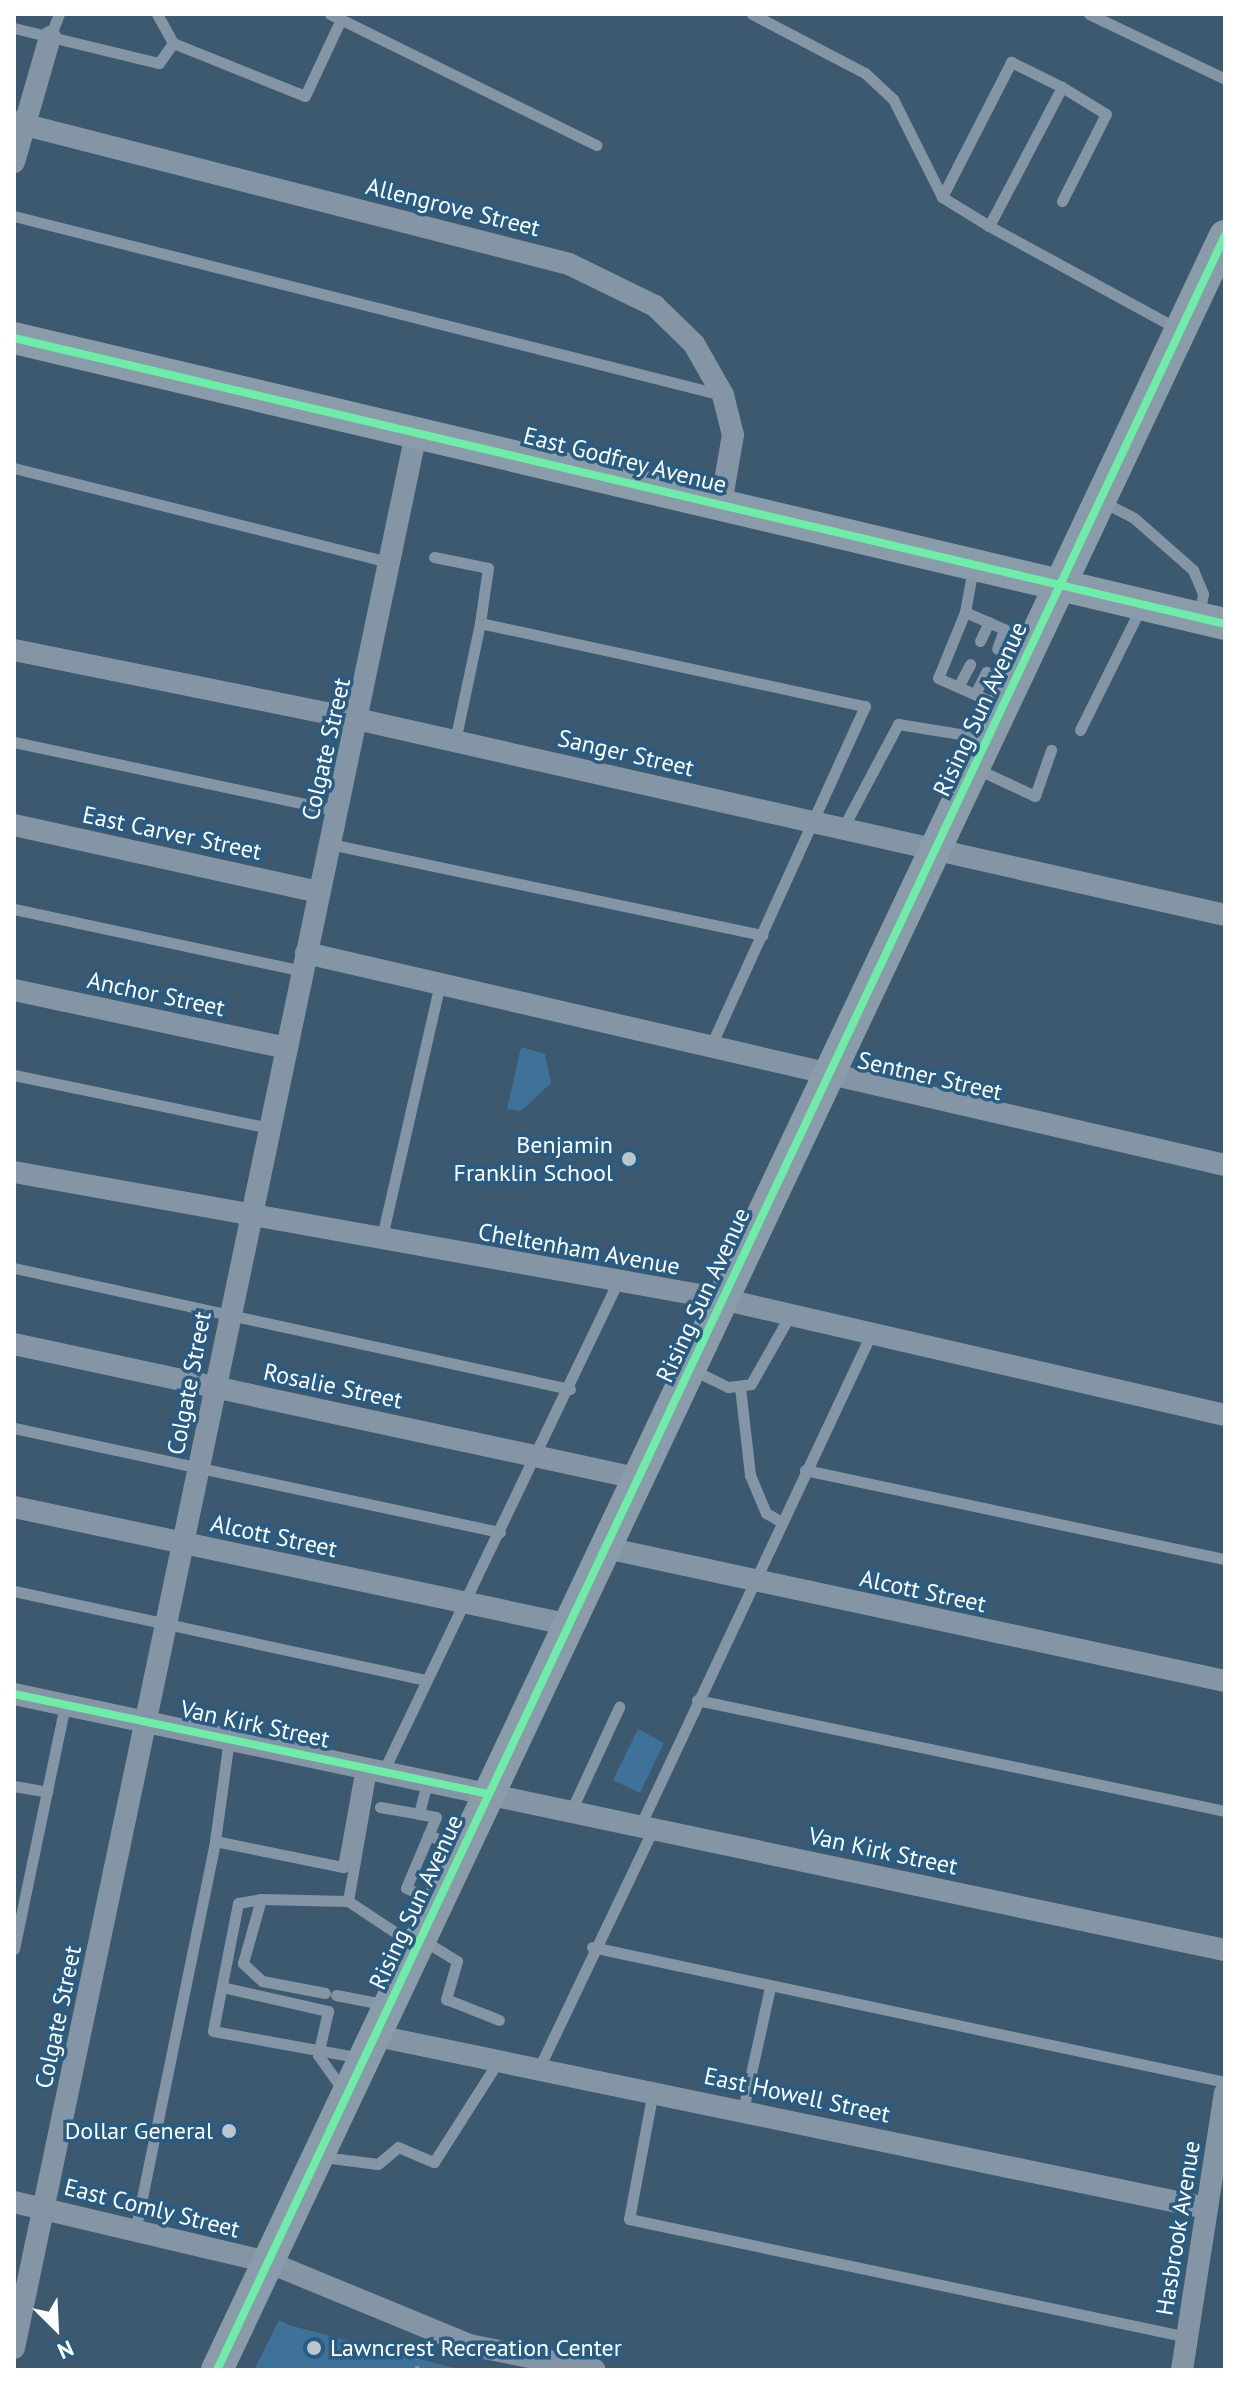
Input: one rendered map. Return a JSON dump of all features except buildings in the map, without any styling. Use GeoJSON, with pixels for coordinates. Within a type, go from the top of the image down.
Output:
{"type":"FeatureCollection","features":[{"type":"Feature","properties":{"kind":"main road","name":"Rising Sun Avenue"},"geometry":{"type":"LineString","coordinates":[[217,2370],[487,1794],[611,1549],[827,1073],[981,753],[989,701],[1018,642],[1060,586],[1225,236]]}},
{"type":"Feature","properties":{"kind":"main road","name":"East Godfrey Avenue"},"geometry":{"type":"LineString","coordinates":[[14,338],[417,429],[1211,621]]}},
{"type":"Feature","properties":{"kind":"street"},"geometry":{"type":"LineString","coordinates":[[14,162],[19,124],[50,37]]}},
{"type":"Feature","properties":{"kind":"street","name":"Allengrove Street"},"geometry":{"type":"LineString","coordinates":[[19,124],[569,264],[655,306],[694,344],[723,395],[733,435],[721,504]]}},
{"type":"Feature","properties":{"kind":"street","name":"Colgate Street"},"geometry":{"type":"LineString","coordinates":[[14,2348],[318,892],[361,720],[417,429]]}},
{"type":"Feature","properties":{"kind":"street","name":"Sanger Street"},"geometry":{"type":"LineString","coordinates":[[14,650],[361,720],[1225,915]]}},
{"type":"Feature","properties":{"kind":"street","name":"East Carver Street"},"geometry":{"type":"LineString","coordinates":[[14,825],[318,892]]}},
{"type":"Feature","properties":{"kind":"street","name":"Sentner Street"},"geometry":{"type":"LineString","coordinates":[[304,962],[440,983],[1225,1165]]}},
{"type":"Feature","properties":{"kind":"street","name":"Anchor Street"},"geometry":{"type":"LineString","coordinates":[[14,990],[287,1048]]}},
{"type":"Feature","properties":{"kind":"street","name":"Cheltenham Avenue"},"geometry":{"type":"LineString","coordinates":[[14,1172],[249,1219],[722,1299],[1225,1415]]}},
{"type":"Feature","properties":{"kind":"street","name":"Rosalie Street"},"geometry":{"type":"LineString","coordinates":[[14,1344],[641,1479]]}},
{"type":"Feature","properties":{"kind":"street","name":"Alcott Street"},"geometry":{"type":"LineString","coordinates":[[14,1507],[571,1625]]}},
{"type":"Feature","properties":{"kind":"street","name":"Alcott Street"},"geometry":{"type":"LineString","coordinates":[[611,1549],[1225,1681]]}},
{"type":"Feature","properties":{"kind":"street","name":"Van Kirk Street"},"geometry":{"type":"LineString","coordinates":[[14,1694],[1225,1950]]}},
{"type":"Feature","properties":{"kind":"street","name":"East Howell Street"},"geometry":{"type":"LineString","coordinates":[[371,2047],[499,2060],[1206,2208]]}},
{"type":"Feature","properties":{"kind":"street","name":"Hasbrook Avenue"},"geometry":{"type":"LineString","coordinates":[[1182,2370],[1225,2093]]}},
{"type":"Feature","properties":{"kind":"street","name":"East Comly Street"},"geometry":{"type":"LineString","coordinates":[[14,2202],[268,2262],[469,2345],[595,2370]]}},
{"type":"Feature","properties":{"kind":"lane"},"geometry":{"type":"LineString","coordinates":[[50,37],[59,14]]}},
{"type":"Feature","properties":{"kind":"lane"},"geometry":{"type":"LineString","coordinates":[[157,14],[173,43],[305,96],[336,17],[596,145]]}},
{"type":"Feature","properties":{"kind":"lane"},"geometry":{"type":"LineString","coordinates":[[752,14],[865,73],[893,99],[942,197],[1180,330]]}},
{"type":"Feature","properties":{"kind":"lane"},"geometry":{"type":"LineString","coordinates":[[1089,14],[1225,79]]}},
{"type":"Feature","properties":{"kind":"lane"},"geometry":{"type":"LineString","coordinates":[[14,28],[159,63],[173,43]]}},
{"type":"Feature","properties":{"kind":"lane"},"geometry":{"type":"LineString","coordinates":[[942,197],[1011,62],[1062,87],[1106,114],[1062,201]]}},
{"type":"Feature","properties":{"kind":"lane"},"geometry":{"type":"LineString","coordinates":[[989,226],[1062,87]]}},
{"type":"Feature","properties":{"kind":"lane"},"geometry":{"type":"LineString","coordinates":[[14,216],[723,395]]}},
{"type":"Feature","properties":{"kind":"lane"},"geometry":{"type":"LineString","coordinates":[[14,468],[391,563]]}},
{"type":"Feature","properties":{"kind":"lane"},"geometry":{"type":"LineString","coordinates":[[1106,488],[1134,518],[1193,570],[1211,621]]}},
{"type":"Feature","properties":{"kind":"lane"},"geometry":{"type":"LineString","coordinates":[[434,557],[488,568],[480,623],[455,741]]}},
{"type":"Feature","properties":{"kind":"lane"},"geometry":{"type":"LineString","coordinates":[[974,564],[965,612],[938,678],[989,701]]}},
{"type":"Feature","properties":{"kind":"lane"},"geometry":{"type":"LineString","coordinates":[[1080,730],[1142,605]]}},
{"type":"Feature","properties":{"kind":"lane"},"geometry":{"type":"LineString","coordinates":[[965,612],[989,622],[1018,642]]}},
{"type":"Feature","properties":{"kind":"lane"},"geometry":{"type":"LineString","coordinates":[[980,641],[989,622]]}},
{"type":"Feature","properties":{"kind":"lane"},"geometry":{"type":"LineString","coordinates":[[480,623],[865,706],[816,822],[711,1046]]}},
{"type":"Feature","properties":{"kind":"lane"},"geometry":{"type":"LineString","coordinates":[[997,649],[1018,642]]}},
{"type":"Feature","properties":{"kind":"lane"},"geometry":{"type":"LineString","coordinates":[[958,687],[970,664]]}},
{"type":"Feature","properties":{"kind":"lane"},"geometry":{"type":"LineString","coordinates":[[986,672],[989,701]]}},
{"type":"Feature","properties":{"kind":"lane"},"geometry":{"type":"LineString","coordinates":[[843,828],[898,724],[981,753],[1035,796],[1051,750]]}},
{"type":"Feature","properties":{"kind":"lane"},"geometry":{"type":"LineString","coordinates":[[14,742],[338,811]]}},
{"type":"Feature","properties":{"kind":"lane"},"geometry":{"type":"LineString","coordinates":[[330,844],[763,935]]}},
{"type":"Feature","properties":{"kind":"lane"},"geometry":{"type":"LineString","coordinates":[[14,909],[304,962]]}},
{"type":"Feature","properties":{"kind":"lane"},"geometry":{"type":"LineString","coordinates":[[381,1242],[440,983]]}},
{"type":"Feature","properties":{"kind":"lane"},"geometry":{"type":"LineString","coordinates":[[14,1075],[269,1128]]}},
{"type":"Feature","properties":{"kind":"lane"},"geometry":{"type":"LineString","coordinates":[[14,1268],[570,1389]]}},
{"type":"Feature","properties":{"kind":"lane"},"geometry":{"type":"LineString","coordinates":[[215,1841],[343,1867],[372,1769],[427,1680],[538,1456],[618,1281]]}},
{"type":"Feature","properties":{"kind":"lane"},"geometry":{"type":"LineString","coordinates":[[740,1387],[768,1363],[790,1315]]}},
{"type":"Feature","properties":{"kind":"lane"},"geometry":{"type":"LineString","coordinates":[[539,2068],[647,1827],[697,1700],[871,1334]]}},
{"type":"Feature","properties":{"kind":"lane"},"geometry":{"type":"LineString","coordinates":[[691,1369],[740,1387]]}},
{"type":"Feature","properties":{"kind":"lane"},"geometry":{"type":"LineString","coordinates":[[740,1387],[750,1475],[766,1513],[780,1521]]}},
{"type":"Feature","properties":{"kind":"lane"},"geometry":{"type":"LineString","coordinates":[[14,1428],[500,1532]]}},
{"type":"Feature","properties":{"kind":"lane"},"geometry":{"type":"LineString","coordinates":[[805,1470],[1225,1559]]}},
{"type":"Feature","properties":{"kind":"lane"},"geometry":{"type":"LineString","coordinates":[[14,1591],[427,1680]]}},
{"type":"Feature","properties":{"kind":"lane"},"geometry":{"type":"LineString","coordinates":[[697,1700],[1225,1811]]}},
{"type":"Feature","properties":{"kind":"lane"},"geometry":{"type":"LineString","coordinates":[[14,1949],[65,1705]]}},
{"type":"Feature","properties":{"kind":"lane"},"geometry":{"type":"LineString","coordinates":[[571,1811],[619,1707]]}},
{"type":"Feature","properties":{"kind":"lane"},"geometry":{"type":"LineString","coordinates":[[135,2232],[215,1841],[229,1739]]}},
{"type":"Feature","properties":{"kind":"lane"},"geometry":{"type":"LineString","coordinates":[[348,1901],[372,1769]]}},
{"type":"Feature","properties":{"kind":"lane"},"geometry":{"type":"LineString","coordinates":[[419,1814],[427,1781]]}},
{"type":"Feature","properties":{"kind":"lane"},"geometry":{"type":"LineString","coordinates":[[14,1786],[47,1792]]}},
{"type":"Feature","properties":{"kind":"lane"},"geometry":{"type":"LineString","coordinates":[[380,1807],[436,1817],[406,1888],[438,1902]]}},
{"type":"Feature","properties":{"kind":"lane"},"geometry":{"type":"LineString","coordinates":[[428,1835],[462,1848]]}},
{"type":"Feature","properties":{"kind":"lane"},"geometry":{"type":"LineString","coordinates":[[261,1899],[243,1963],[262,1981],[390,2005]]}},
{"type":"Feature","properties":{"kind":"lane"},"geometry":{"type":"LineString","coordinates":[[371,2047],[318,2055],[213,2031],[238,1903],[261,1899],[348,1901],[419,1943],[457,1961],[446,1999],[499,2020]]}},
{"type":"Feature","properties":{"kind":"lane"},"geometry":{"type":"LineString","coordinates":[[592,1947],[1225,2082]]}},
{"type":"Feature","properties":{"kind":"lane"},"geometry":{"type":"LineString","coordinates":[[222,1987],[328,2011],[318,2055],[347,2096]]}},
{"type":"Feature","properties":{"kind":"lane"},"geometry":{"type":"LineString","coordinates":[[743,2110],[770,1987]]}},
{"type":"Feature","properties":{"kind":"lane"},"geometry":{"type":"LineString","coordinates":[[318,2156],[378,2164],[398,2147],[434,2162],[499,2060]]}},
{"type":"Feature","properties":{"kind":"lane"},"geometry":{"type":"LineString","coordinates":[[653,2091],[629,2219],[1187,2337]]}},
{"type":"Feature","properties":{"kind":"path"},"geometry":{"type":"LineString","coordinates":[[417,2370],[419,2353]]}},
{"type":"Feature","properties":{"kind":"shaded area"},"geometry":{"type":"Polygon","coordinates":[[[521,1047],[545,1054],[551,1083],[521,1111],[507,1109],[521,1047]]]}},
{"type":"Feature","properties":{"kind":"shaded area"},"geometry":{"type":"Polygon","coordinates":[[[638,1729],[664,1743],[640,1793],[613,1780],[638,1729]]]}},
{"type":"Feature","properties":{"kind":"shaded area","name":"Lawncrest Recreation Center"},"geometry":{"type":"Polygon","coordinates":[[[279,2320],[292,2326],[462,2370],[254,2370],[279,2320]]]}},
{"type":"Feature","properties":{"kind":"cycle path"},"geometry":{"type":"LineString","coordinates":[[217,2370],[1225,236]]}},
{"type":"Feature","properties":{"kind":"cycle path"},"geometry":{"type":"LineString","coordinates":[[14,338],[1225,624]]}},
{"type":"Feature","properties":{"kind":"cycle path"},"geometry":{"type":"LineString","coordinates":[[14,1694],[487,1794]]}},
{"type":"Feature","properties":{"kind":"place","name":"Benjamin Franklin School"},"geometry":{"type":"Point","coordinates":[629,1159]}},
{"type":"Feature","properties":{"kind":"place","name":"Dollar General"},"geometry":{"type":"Point","coordinates":[229,2131]}},
{"type":"Feature","properties":{"kind":"place","name":"Lawncrest Recreation Center"},"geometry":{"type":"Point","coordinates":[314,2348]}}]}
